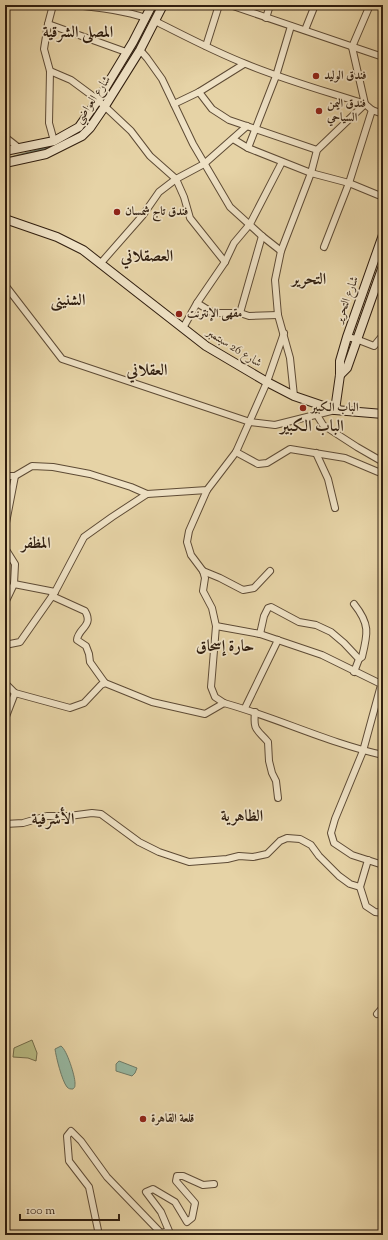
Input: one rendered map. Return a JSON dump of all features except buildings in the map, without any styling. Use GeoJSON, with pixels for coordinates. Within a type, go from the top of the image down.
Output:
{"type":"FeatureCollection","features":[{"type":"Feature","properties":{"kind":"main road","name":"شارع العواضي"},"geometry":{"type":"LineString","coordinates":[[5,151],[54,141],[79,127],[98,100],[146,18],[152,5]]}},
{"type":"Feature","properties":{"kind":"main road","name":"شارع العواضي"},"geometry":{"type":"LineString","coordinates":[[5,163],[46,154],[82,136],[90,128],[140,50],[163,5]]}},
{"type":"Feature","properties":{"kind":"main road","name":"شارع 26 سبتمبر"},"geometry":{"type":"LineString","coordinates":[[5,219],[57,237],[83,250],[206,346],[294,396],[335,410],[383,414]]}},
{"type":"Feature","properties":{"kind":"main road","name":"شارع التحرير"},"geometry":{"type":"LineString","coordinates":[[335,410],[340,375],[340,361],[383,235]]}},
{"type":"Feature","properties":{"kind":"main road","name":"شارع التحرير"},"geometry":{"type":"LineString","coordinates":[[340,375],[347,368],[356,339],[381,281],[383,266]]}},
{"type":"Feature","properties":{"kind":"street"},"geometry":{"type":"LineString","coordinates":[[5,6],[13,5]]}},
{"type":"Feature","properties":{"kind":"street"},"geometry":{"type":"LineString","coordinates":[[54,5],[48,24],[44,49],[50,71],[50,123],[54,141]]}},
{"type":"Feature","properties":{"kind":"street"},"geometry":{"type":"LineString","coordinates":[[72,5],[97,7],[146,18]]}},
{"type":"Feature","properties":{"kind":"street"},"geometry":{"type":"LineString","coordinates":[[206,46],[219,5]]}},
{"type":"Feature","properties":{"kind":"street"},"geometry":{"type":"LineString","coordinates":[[230,5],[383,57]]}},
{"type":"Feature","properties":{"kind":"street"},"geometry":{"type":"LineString","coordinates":[[266,18],[270,5]]}},
{"type":"Feature","properties":{"kind":"street"},"geometry":{"type":"LineString","coordinates":[[305,30],[314,5]]}},
{"type":"Feature","properties":{"kind":"street"},"geometry":{"type":"LineString","coordinates":[[365,104],[352,47],[370,5]]}},
{"type":"Feature","properties":{"kind":"street"},"geometry":{"type":"LineString","coordinates":[[155,21],[244,64],[276,76],[365,104],[372,110],[383,114]]}},
{"type":"Feature","properties":{"kind":"street"},"geometry":{"type":"LineString","coordinates":[[48,24],[126,52]]}},
{"type":"Feature","properties":{"kind":"street"},"geometry":{"type":"LineString","coordinates":[[248,148],[276,76],[291,26]]}},
{"type":"Feature","properties":{"kind":"street"},"geometry":{"type":"LineString","coordinates":[[140,50],[162,79],[193,144],[230,207],[281,251]]}},
{"type":"Feature","properties":{"kind":"street"},"geometry":{"type":"LineString","coordinates":[[174,104],[199,92],[244,64]]}},
{"type":"Feature","properties":{"kind":"street"},"geometry":{"type":"LineString","coordinates":[[50,71],[71,80],[98,100],[131,131],[150,156],[176,179],[184,197],[190,218],[225,262]]}},
{"type":"Feature","properties":{"kind":"street"},"geometry":{"type":"LineString","coordinates":[[199,92],[212,109],[229,120],[317,150]]}},
{"type":"Feature","properties":{"kind":"street"},"geometry":{"type":"LineString","coordinates":[[294,396],[290,358],[278,315],[275,280],[281,251],[311,173],[317,150],[365,104]]}},
{"type":"Feature","properties":{"kind":"street"},"geometry":{"type":"LineString","coordinates":[[324,247],[349,183],[372,110]]}},
{"type":"Feature","properties":{"kind":"street"},"geometry":{"type":"LineString","coordinates":[[100,264],[143,215],[159,192],[176,179],[204,164],[247,126]]}},
{"type":"Feature","properties":{"kind":"street"},"geometry":{"type":"LineString","coordinates":[[5,137],[19,148]]}},
{"type":"Feature","properties":{"kind":"street"},"geometry":{"type":"LineString","coordinates":[[233,138],[248,148],[282,162],[311,173],[349,183],[383,197]]}},
{"type":"Feature","properties":{"kind":"street"},"geometry":{"type":"LineString","coordinates":[[183,328],[197,303],[225,262],[234,243],[250,224],[282,162]]}},
{"type":"Feature","properties":{"kind":"street"},"geometry":{"type":"LineString","coordinates":[[240,313],[262,236]]}},
{"type":"Feature","properties":{"kind":"street"},"geometry":{"type":"LineString","coordinates":[[5,285],[62,360],[250,422],[275,425],[335,410]]}},
{"type":"Feature","properties":{"kind":"street"},"geometry":{"type":"LineString","coordinates":[[197,303],[213,313],[240,313],[249,316],[278,315]]}},
{"type":"Feature","properties":{"kind":"street"},"geometry":{"type":"LineString","coordinates":[[284,333],[267,382],[236,452],[208,490],[189,531],[187,542],[191,555],[203,571],[205,578],[203,591],[212,608],[216,626],[211,687],[215,696],[224,702],[245,708],[363,751],[383,755]]}},
{"type":"Feature","properties":{"kind":"street"},"geometry":{"type":"LineString","coordinates":[[347,337],[374,346],[383,336]]}},
{"type":"Feature","properties":{"kind":"street"},"geometry":{"type":"LineString","coordinates":[[317,415],[323,425],[383,462]]}},
{"type":"Feature","properties":{"kind":"street"},"geometry":{"type":"LineString","coordinates":[[236,452],[258,464],[267,463],[290,449],[345,458],[383,474]]}},
{"type":"Feature","properties":{"kind":"street"},"geometry":{"type":"LineString","coordinates":[[316,453],[328,479],[335,508]]}},
{"type":"Feature","properties":{"kind":"street"},"geometry":{"type":"LineString","coordinates":[[5,476],[15,476],[32,466],[53,467],[90,474],[131,487],[147,494],[208,490]]}},
{"type":"Feature","properties":{"kind":"street"},"geometry":{"type":"LineString","coordinates":[[5,528],[13,493],[15,476]]}},
{"type":"Feature","properties":{"kind":"street"},"geometry":{"type":"LineString","coordinates":[[5,645],[20,642],[54,594],[84,537],[147,494]]}},
{"type":"Feature","properties":{"kind":"street"},"geometry":{"type":"LineString","coordinates":[[5,548],[14,564],[14,584],[5,604]]}},
{"type":"Feature","properties":{"kind":"street"},"geometry":{"type":"LineString","coordinates":[[203,571],[243,590],[254,588],[270,571]]}},
{"type":"Feature","properties":{"kind":"street"},"geometry":{"type":"LineString","coordinates":[[14,584],[54,594],[85,611],[88,615],[87,625],[77,637],[77,640],[86,646],[90,662],[105,684],[152,702],[205,714],[224,702]]}},
{"type":"Feature","properties":{"kind":"street"},"geometry":{"type":"LineString","coordinates":[[354,604],[363,614],[367,624],[362,657],[358,659],[354,672]]}},
{"type":"Feature","properties":{"kind":"street"},"geometry":{"type":"LineString","coordinates":[[260,634],[264,616],[270,607],[299,622],[316,625],[331,632],[344,643],[358,659]]}},
{"type":"Feature","properties":{"kind":"street"},"geometry":{"type":"LineString","coordinates":[[216,626],[260,634],[322,655],[382,685],[363,751],[335,819],[331,833],[334,843],[352,855],[383,865]]}},
{"type":"Feature","properties":{"kind":"street"},"geometry":{"type":"LineString","coordinates":[[245,708],[278,640]]}},
{"type":"Feature","properties":{"kind":"street"},"geometry":{"type":"LineString","coordinates":[[5,683],[15,693],[70,708],[84,703],[101,685],[105,684]]}},
{"type":"Feature","properties":{"kind":"street"},"geometry":{"type":"LineString","coordinates":[[5,719],[15,693]]}},
{"type":"Feature","properties":{"kind":"street"},"geometry":{"type":"LineString","coordinates":[[255,712],[254,721],[256,731],[268,742],[269,761],[276,781],[278,798]]}},
{"type":"Feature","properties":{"kind":"street"},"geometry":{"type":"LineString","coordinates":[[5,824],[23,823],[47,816],[69,816],[92,812],[101,814],[140,842],[159,852],[189,862],[212,861],[239,856],[260,856],[267,854],[280,841],[287,838],[300,839],[311,845],[318,856],[339,876],[350,884],[360,887]]}},
{"type":"Feature","properties":{"kind":"street"},"geometry":{"type":"LineString","coordinates":[[368,860],[360,887],[366,906],[375,912],[383,914]]}},
{"type":"Feature","properties":{"kind":"street"},"geometry":{"type":"LineString","coordinates":[[377,1014],[383,1007]]}},
{"type":"Feature","properties":{"kind":"street"},"geometry":{"type":"LineString","coordinates":[[99,1235],[89,1187],[69,1161],[67,1136],[71,1131],[81,1141],[107,1177],[161,1233],[169,1231],[161,1212],[146,1192],[153,1189],[175,1202],[187,1222],[192,1218],[195,1203],[176,1181],[177,1176],[183,1176],[203,1185],[214,1184]]}},
{"type":"Feature","properties":{"kind":"green space"},"geometry":{"type":"Polygon","coordinates":[[[32,1040],[37,1053],[36,1061],[28,1058],[13,1057],[14,1048],[32,1040]]]}},
{"type":"Feature","properties":{"kind":"shaded area"},"geometry":{"type":"Polygon","coordinates":[[[61,1046],[66,1052],[72,1069],[75,1080],[75,1087],[73,1089],[67,1087],[63,1080],[55,1049],[61,1046]]]}},
{"type":"Feature","properties":{"kind":"shaded area"},"geometry":{"type":"Polygon","coordinates":[[[119,1061],[137,1068],[135,1073],[132,1076],[116,1071],[116,1064],[119,1061]]]}},
{"type":"Feature","properties":{"kind":"waterway"},"geometry":{"type":"LineString","coordinates":[[124,69],[157,8]]}},
{"type":"Feature","properties":{"kind":"waterway"},"geometry":{"type":"LineString","coordinates":[[74,136],[82,130],[92,118]]}},
{"type":"Feature","properties":{"kind":"waterway"},"geometry":{"type":"LineString","coordinates":[[5,159],[46,148],[63,141]]}},
{"type":"Feature","properties":{"kind":"place","name":"فندق الوليد"},"geometry":{"type":"Point","coordinates":[316,76]}},
{"type":"Feature","properties":{"kind":"place","name":"فندق اليمن السياحي"},"geometry":{"type":"Point","coordinates":[319,111]}},
{"type":"Feature","properties":{"kind":"place","name":"فندق تاج شمسان"},"geometry":{"type":"Point","coordinates":[117,212]}},
{"type":"Feature","properties":{"kind":"place","name":"مقهى الإنترنت"},"geometry":{"type":"Point","coordinates":[179,314]}},
{"type":"Feature","properties":{"kind":"place","name":"الباب الكبير"},"geometry":{"type":"Point","coordinates":[303,408]}},
{"type":"Feature","properties":{"kind":"place","name":"قلعة القاهرة"},"geometry":{"type":"Point","coordinates":[143,1119]}},
{"type":"Feature","properties":{"kind":"district","name":"المصلى الشرقية"},"geometry":{"type":"Point","coordinates":[78,33]}},
{"type":"Feature","properties":{"kind":"district","name":"العصقلاني"},"geometry":{"type":"Point","coordinates":[147,257]}},
{"type":"Feature","properties":{"kind":"district","name":"التحرير"},"geometry":{"type":"Point","coordinates":[309,280]}},
{"type":"Feature","properties":{"kind":"district","name":"الشنينى"},"geometry":{"type":"Point","coordinates":[68,301]}},
{"type":"Feature","properties":{"kind":"district","name":"العقلاني"},"geometry":{"type":"Point","coordinates":[147,371]}},
{"type":"Feature","properties":{"kind":"district","name":"الباب الكبير"},"geometry":{"type":"Point","coordinates":[312,427]}},
{"type":"Feature","properties":{"kind":"district","name":"المظفر"},"geometry":{"type":"Point","coordinates":[36,544]}},
{"type":"Feature","properties":{"kind":"district","name":"حارة إسحاق"},"geometry":{"type":"Point","coordinates":[225,647]}},
{"type":"Feature","properties":{"kind":"district","name":"الظاهرية"},"geometry":{"type":"Point","coordinates":[242,817]}},
{"type":"Feature","properties":{"kind":"district","name":"الأشرفية"},"geometry":{"type":"Point","coordinates":[53,820]}}]}
